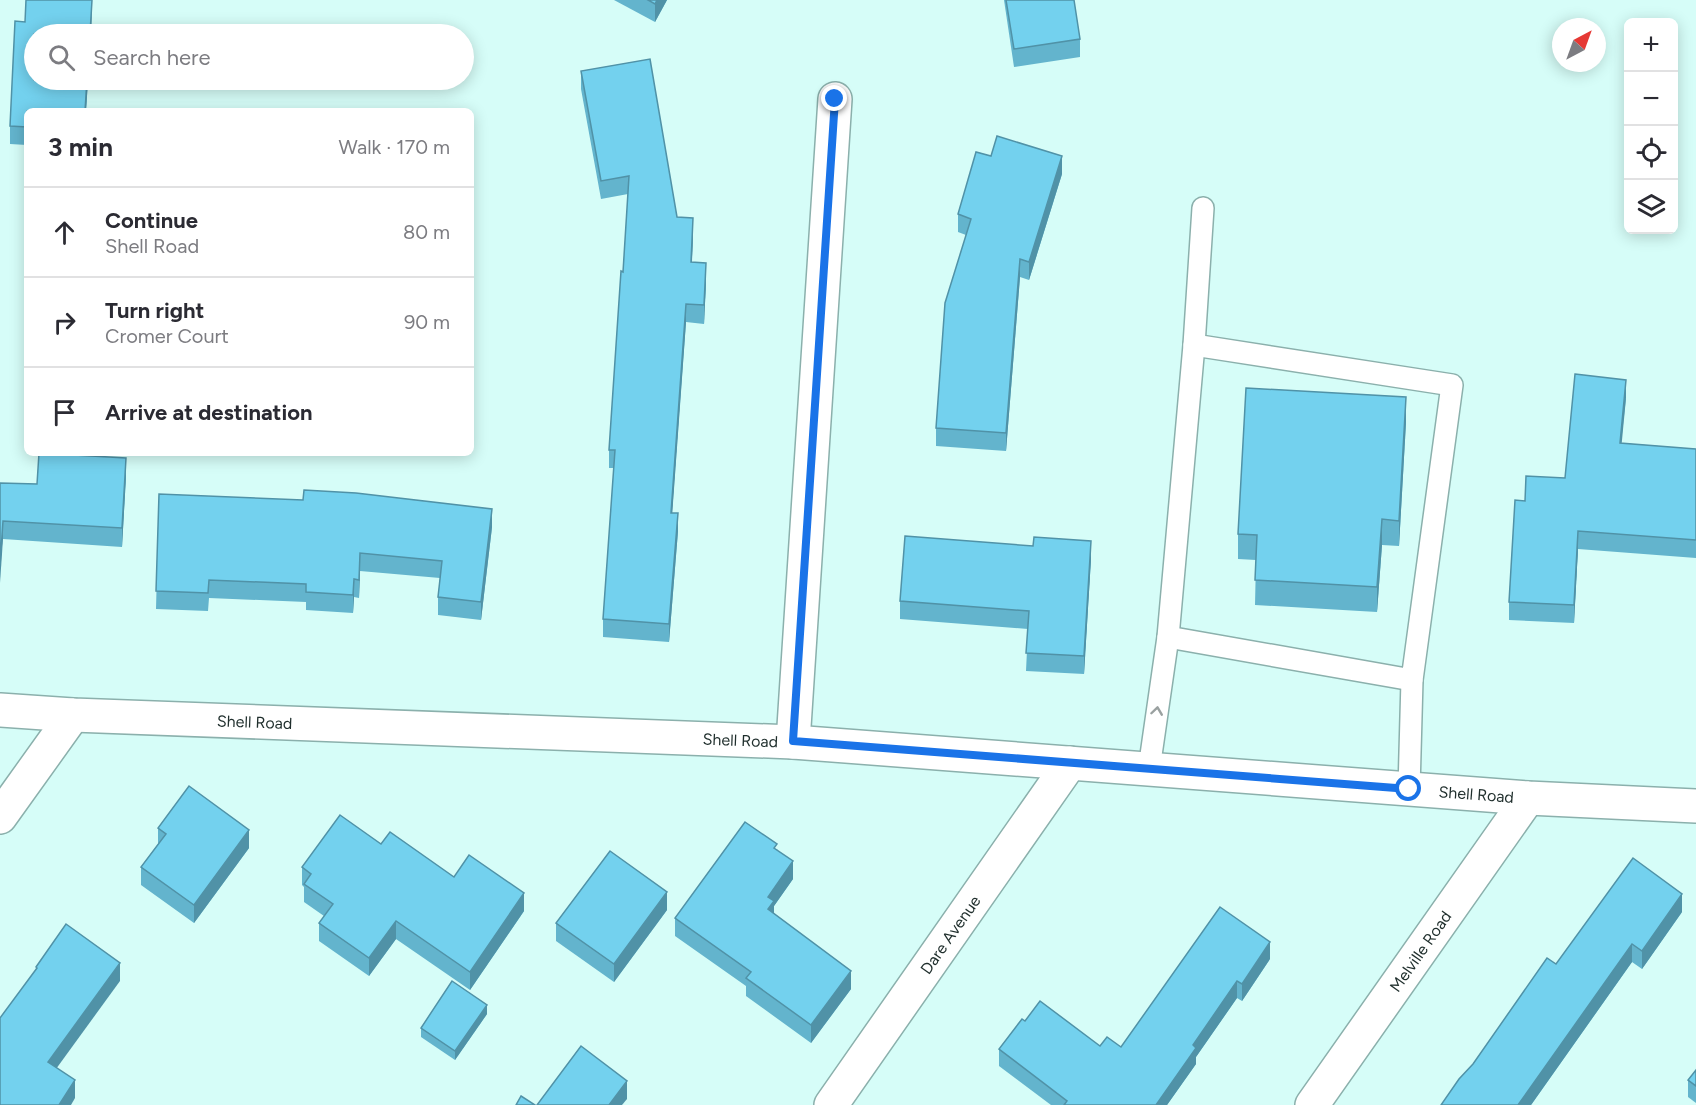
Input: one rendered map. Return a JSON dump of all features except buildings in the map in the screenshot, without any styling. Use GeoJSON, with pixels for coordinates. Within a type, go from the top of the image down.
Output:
{"type":"FeatureCollection","features":[{"type":"Feature","properties":{"kind":"street"},"geometry":{"type":"LineString","coordinates":[[793,741],[835,99]]}},
{"type":"Feature","properties":{"kind":"street","name":"Shell Road"},"geometry":{"type":"LineString","coordinates":[[0,710],[73,715],[793,741],[1528,798],[1696,806]]}},
{"type":"Feature","properties":{"kind":"street"},"geometry":{"type":"LineString","coordinates":[[0,817],[73,715]]}},
{"type":"Feature","properties":{"kind":"street","name":"Dare Avenue"},"geometry":{"type":"LineString","coordinates":[[831,1105],[1070,763]]}},
{"type":"Feature","properties":{"kind":"street","name":"Melville Road"},"geometry":{"type":"LineString","coordinates":[[1312,1105],[1528,798]]}},
{"type":"Feature","properties":{"kind":"lane"},"geometry":{"type":"LineString","coordinates":[[1149,769],[1168,637],[1194,345],[1203,208]]}},
{"type":"Feature","properties":{"kind":"lane"},"geometry":{"type":"LineString","coordinates":[[1194,345],[1452,385],[1412,680],[1409,789]]}},
{"type":"Feature","properties":{"kind":"lane"},"geometry":{"type":"LineString","coordinates":[[1168,637],[1412,680]]}},
{"type":"Feature","properties":{"kind":"route"},"geometry":{"type":"LineString","coordinates":[[835,99],[793,741],[1409,789]]}}]}
